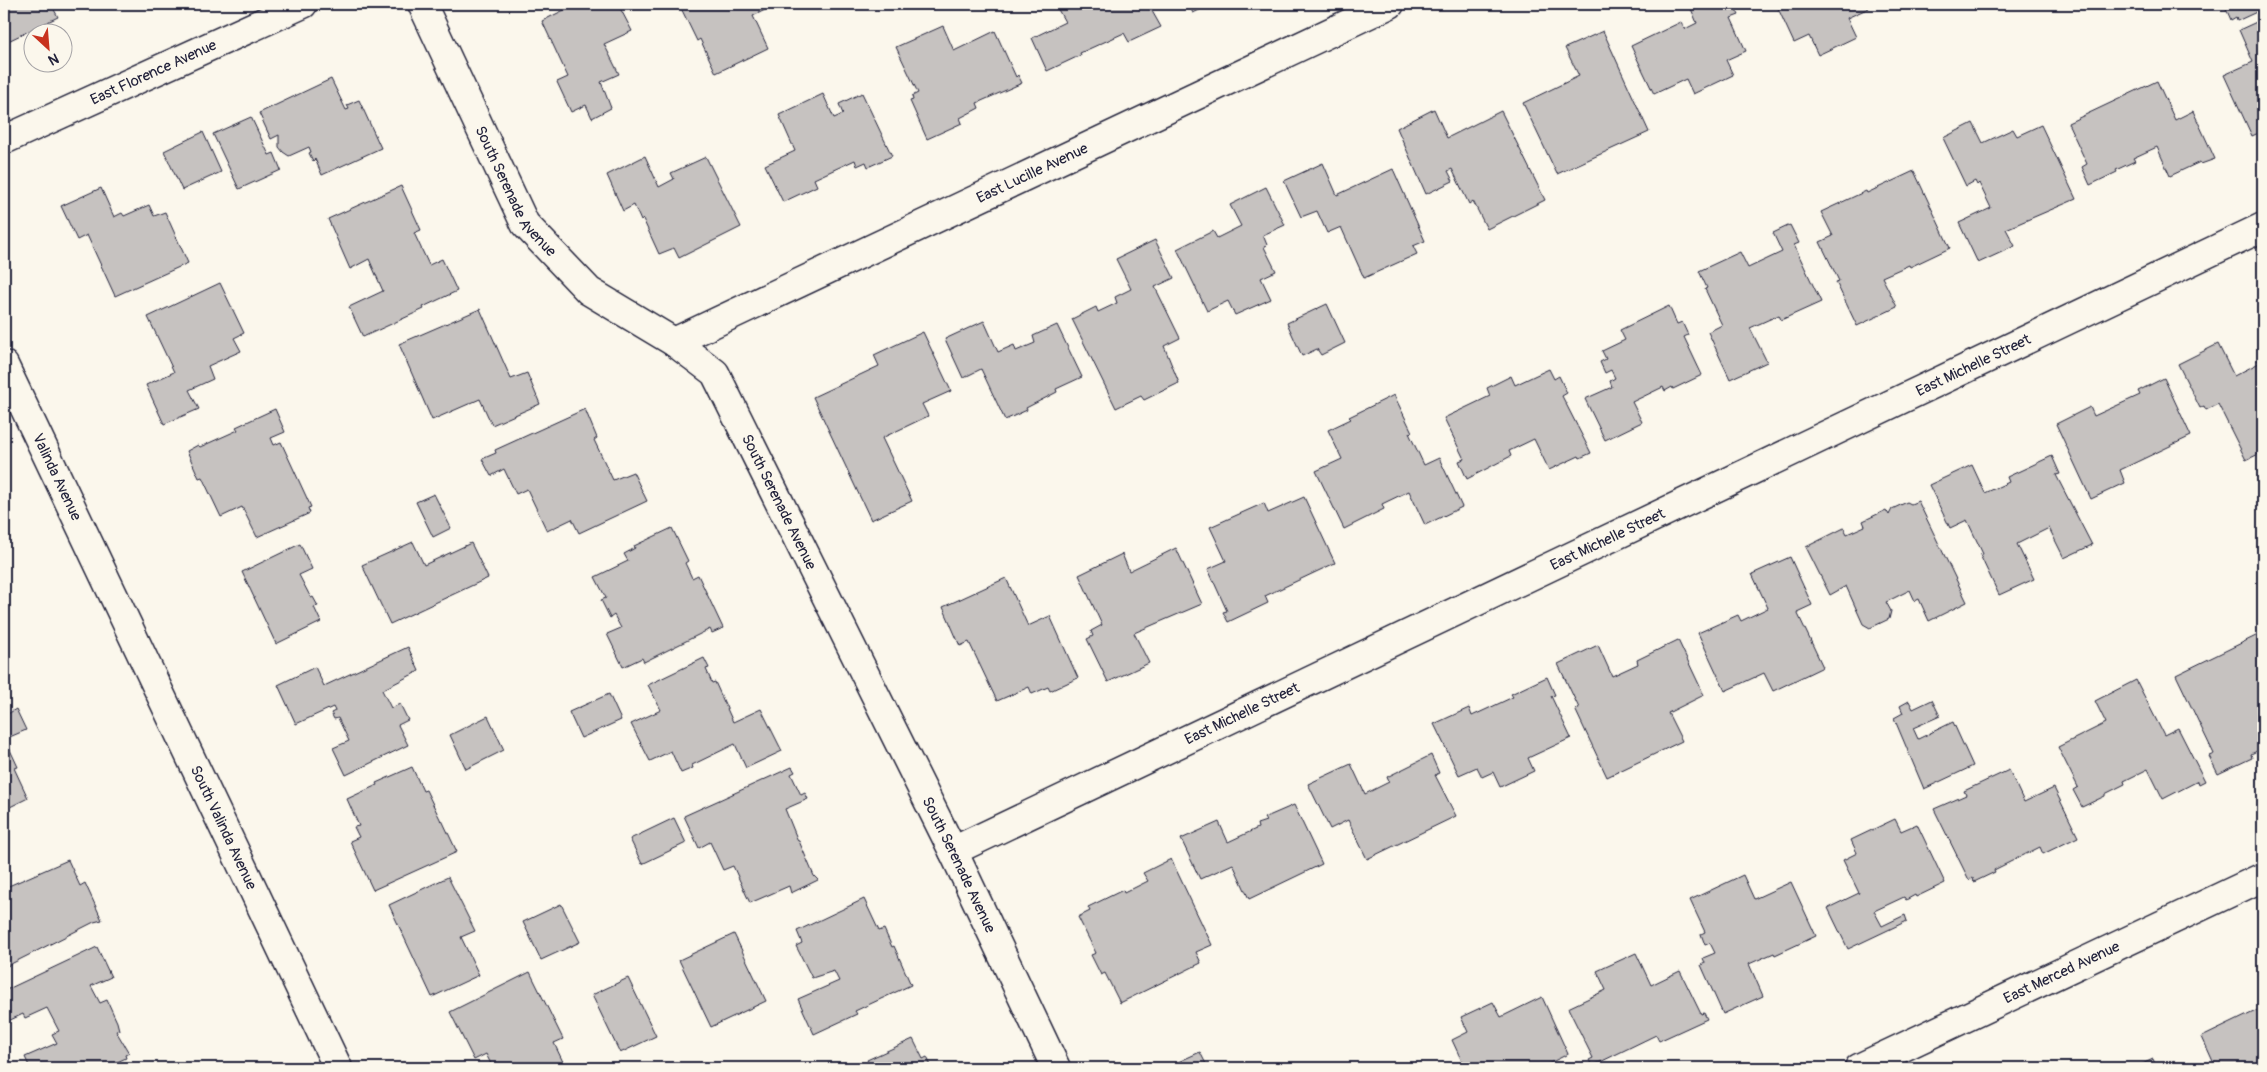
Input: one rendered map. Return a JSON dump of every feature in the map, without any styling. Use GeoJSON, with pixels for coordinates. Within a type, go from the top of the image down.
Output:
{"type":"FeatureCollection","features":[{"type":"Feature","properties":{"kind":"street","name":"East Florence Avenue"},"geometry":{"type":"LineString","coordinates":[[4,140],[303,4]]}},
{"type":"Feature","properties":{"kind":"street","name":"South Serenade Avenue"},"geometry":{"type":"LineString","coordinates":[[422,4],[525,224],[589,290],[674,342],[716,373],[953,851],[1056,1068]]}},
{"type":"Feature","properties":{"kind":"street","name":"East Lucille Avenue"},"geometry":{"type":"LineString","coordinates":[[674,342],[1390,4]]}},
{"type":"Feature","properties":{"kind":"street","name":"East Michelle Street"},"geometry":{"type":"LineString","coordinates":[[953,851],[2263,227]]}},
{"type":"Feature","properties":{"kind":"street","name":"Valinda Avenue"},"geometry":{"type":"LineString","coordinates":[[4,365],[110,588]]}},
{"type":"Feature","properties":{"kind":"street","name":"South Valinda Avenue"},"geometry":{"type":"LineString","coordinates":[[110,588],[338,1068]]}},
{"type":"Feature","properties":{"kind":"street","name":"East Merced Avenue"},"geometry":{"type":"LineString","coordinates":[[1859,1068],[2263,877]]}},
{"type":"Feature","properties":{"kind":"building"},"geometry":{"type":"Polygon","coordinates":[[[4,4],[51,4],[58,17],[48,22],[22,22],[22,34],[4,43],[4,4]]]}},
{"type":"Feature","properties":{"kind":"building"},"geometry":{"type":"Polygon","coordinates":[[[567,4],[618,4],[632,31],[604,44],[619,74],[601,82],[611,108],[592,118],[586,105],[571,112],[557,82],[568,77],[542,21],[568,8],[567,4]]]}},
{"type":"Feature","properties":{"kind":"building"},"geometry":{"type":"Polygon","coordinates":[[[679,4],[777,4],[753,16],[768,48],[716,73],[700,39],[697,41],[679,4]]]}},
{"type":"Feature","properties":{"kind":"building"},"geometry":{"type":"Polygon","coordinates":[[[1055,4],[1148,4],[1161,27],[1129,42],[1124,33],[1080,53],[1081,55],[1047,71],[1032,38],[1065,22],[1055,4]]]}},
{"type":"Feature","properties":{"kind":"building"},"geometry":{"type":"Polygon","coordinates":[[[1188,4],[1212,4],[1193,13],[1188,4]]]}},
{"type":"Feature","properties":{"kind":"building"},"geometry":{"type":"Polygon","coordinates":[[[1689,4],[1733,4],[1739,15],[1731,18],[1746,51],[1726,60],[1733,75],[1693,94],[1686,79],[1654,94],[1631,46],[1681,22],[1685,29],[1697,23],[1689,4]]]}},
{"type":"Feature","properties":{"kind":"building"},"geometry":{"type":"Polygon","coordinates":[[[1776,4],[1867,4],[1869,8],[1847,18],[1856,37],[1818,55],[1809,36],[1794,43],[1776,4]]]}},
{"type":"Feature","properties":{"kind":"building"},"geometry":{"type":"Polygon","coordinates":[[[2224,4],[2263,4],[2263,9],[2237,21],[2236,17],[2231,20],[2224,4]]]}},
{"type":"Feature","properties":{"kind":"building"},"geometry":{"type":"Polygon","coordinates":[[[2263,19],[2263,131],[2252,136],[2224,75],[2253,62],[2239,30],[2263,19]]]}},
{"type":"Feature","properties":{"kind":"building"},"geometry":{"type":"Polygon","coordinates":[[[943,26],[954,51],[995,31],[1016,77],[1018,75],[1022,83],[977,103],[979,108],[960,118],[962,123],[927,139],[910,101],[913,100],[912,96],[918,93],[896,47],[943,26]]]}},
{"type":"Feature","properties":{"kind":"building"},"geometry":{"type":"Polygon","coordinates":[[[1603,31],[1649,132],[1557,174],[1523,103],[1579,76],[1565,48],[1603,31]]]}},
{"type":"Feature","properties":{"kind":"building"},"geometry":{"type":"Polygon","coordinates":[[[331,79],[346,110],[349,109],[347,105],[359,100],[381,148],[322,175],[315,159],[313,161],[309,153],[311,152],[309,147],[289,156],[283,152],[279,147],[279,135],[271,139],[259,113],[331,79]]]}},
{"type":"Feature","properties":{"kind":"building"},"geometry":{"type":"Polygon","coordinates":[[[2157,81],[2175,120],[2193,111],[2215,159],[2201,164],[2200,162],[2170,176],[2157,147],[2133,158],[2135,161],[2090,185],[2082,167],[2087,164],[2068,123],[2157,81]]]}},
{"type":"Feature","properties":{"kind":"building"},"geometry":{"type":"Polygon","coordinates":[[[862,93],[892,156],[868,167],[866,162],[857,166],[855,160],[814,179],[817,186],[783,202],[765,165],[795,151],[779,115],[823,94],[834,118],[843,114],[839,104],[862,93]]]}},
{"type":"Feature","properties":{"kind":"building"},"geometry":{"type":"Polygon","coordinates":[[[1434,109],[1447,138],[1501,111],[1545,200],[1487,229],[1473,201],[1469,204],[1452,169],[1448,171],[1453,181],[1426,194],[1397,128],[1434,109]]]}},
{"type":"Feature","properties":{"kind":"building"},"geometry":{"type":"Polygon","coordinates":[[[251,117],[269,155],[274,153],[281,170],[239,189],[213,134],[251,117]]]}},
{"type":"Feature","properties":{"kind":"building"},"geometry":{"type":"Polygon","coordinates":[[[1973,123],[1983,143],[2013,129],[2017,136],[2041,125],[2076,199],[2006,229],[2015,246],[1978,263],[1959,223],[1991,208],[1979,183],[1977,185],[1975,181],[1966,186],[1943,138],[1973,123]]]}},
{"type":"Feature","properties":{"kind":"building"},"geometry":{"type":"Polygon","coordinates":[[[203,132],[221,172],[182,190],[164,151],[203,132]]]}},
{"type":"Feature","properties":{"kind":"building"},"geometry":{"type":"Polygon","coordinates":[[[645,156],[659,187],[674,179],[671,173],[706,157],[741,227],[679,258],[674,248],[659,254],[643,219],[641,221],[634,205],[623,211],[607,175],[645,156]]]}},
{"type":"Feature","properties":{"kind":"building"},"geometry":{"type":"Polygon","coordinates":[[[1323,163],[1337,195],[1393,169],[1425,241],[1413,246],[1417,254],[1364,278],[1341,227],[1327,233],[1317,211],[1301,217],[1284,181],[1323,163]]]}},
{"type":"Feature","properties":{"kind":"building"},"geometry":{"type":"Polygon","coordinates":[[[1914,171],[1950,248],[1910,267],[1909,265],[1882,277],[1897,307],[1857,326],[1836,282],[1839,281],[1820,242],[1833,236],[1821,212],[1914,171]]]}},
{"type":"Feature","properties":{"kind":"building"},"geometry":{"type":"Polygon","coordinates":[[[401,186],[421,230],[414,233],[429,265],[442,259],[457,291],[423,307],[424,309],[363,337],[349,307],[383,291],[369,259],[350,269],[328,219],[401,186]]]}},
{"type":"Feature","properties":{"kind":"building"},"geometry":{"type":"Polygon","coordinates":[[[1266,187],[1285,225],[1263,235],[1267,245],[1264,247],[1276,271],[1261,278],[1271,299],[1235,315],[1228,301],[1207,311],[1177,249],[1213,231],[1217,238],[1241,226],[1230,205],[1266,187]]]}},
{"type":"Feature","properties":{"kind":"building"},"geometry":{"type":"Polygon","coordinates":[[[101,188],[114,217],[122,213],[124,216],[149,205],[154,216],[165,212],[188,263],[115,296],[87,235],[77,240],[61,206],[101,188]]]}},
{"type":"Feature","properties":{"kind":"building"},"geometry":{"type":"Polygon","coordinates":[[[1790,225],[1799,243],[1794,245],[1821,302],[1781,320],[1779,315],[1750,328],[1767,362],[1730,379],[1708,332],[1722,325],[1705,289],[1707,288],[1699,271],[1740,252],[1748,268],[1782,252],[1773,233],[1790,225]]]}},
{"type":"Feature","properties":{"kind":"building"},"geometry":{"type":"Polygon","coordinates":[[[1155,240],[1174,278],[1155,287],[1180,338],[1164,346],[1179,383],[1144,400],[1141,396],[1116,408],[1072,319],[1096,307],[1098,312],[1117,303],[1115,297],[1131,289],[1116,259],[1155,240]]]}},
{"type":"Feature","properties":{"kind":"building"},"geometry":{"type":"Polygon","coordinates":[[[220,283],[244,333],[234,338],[241,351],[208,366],[213,379],[189,390],[199,409],[164,424],[146,385],[174,372],[148,317],[220,283]]]}},
{"type":"Feature","properties":{"kind":"building"},"geometry":{"type":"Polygon","coordinates":[[[1327,304],[1345,343],[1321,355],[1317,349],[1302,356],[1287,323],[1327,304]]]}},
{"type":"Feature","properties":{"kind":"building"},"geometry":{"type":"Polygon","coordinates":[[[1669,306],[1677,324],[1682,322],[1688,335],[1684,337],[1702,375],[1673,389],[1672,387],[1665,391],[1663,387],[1632,402],[1642,422],[1605,440],[1585,399],[1612,387],[1610,381],[1615,378],[1611,370],[1605,373],[1600,362],[1606,359],[1602,351],[1625,340],[1620,330],[1669,306]]]}},
{"type":"Feature","properties":{"kind":"building"},"geometry":{"type":"Polygon","coordinates":[[[480,309],[511,379],[527,373],[540,404],[492,425],[480,399],[432,420],[399,344],[480,309]]]}},
{"type":"Feature","properties":{"kind":"building"},"geometry":{"type":"Polygon","coordinates":[[[984,321],[998,352],[1014,345],[1016,351],[1035,343],[1033,336],[1057,325],[1082,377],[1056,389],[1057,392],[1026,408],[1027,410],[1005,420],[981,369],[963,378],[945,339],[984,321]]]}},
{"type":"Feature","properties":{"kind":"building"},"geometry":{"type":"Polygon","coordinates":[[[923,332],[951,391],[922,404],[928,416],[882,438],[912,501],[871,520],[813,397],[879,366],[874,355],[923,332]]]}},
{"type":"Feature","properties":{"kind":"building"},"geometry":{"type":"Polygon","coordinates":[[[2218,344],[2234,376],[2259,363],[2257,360],[2263,357],[2263,452],[2246,460],[2218,404],[2206,410],[2204,406],[2200,408],[2178,364],[2218,344]]]}},
{"type":"Feature","properties":{"kind":"building"},"geometry":{"type":"Polygon","coordinates":[[[1549,369],[1554,379],[1559,376],[1567,393],[1562,396],[1591,453],[1580,458],[1579,456],[1549,470],[1534,439],[1509,451],[1511,456],[1467,479],[1459,461],[1464,459],[1444,418],[1490,396],[1487,388],[1511,376],[1515,385],[1549,369]]]}},
{"type":"Feature","properties":{"kind":"building"},"geometry":{"type":"Polygon","coordinates":[[[2164,378],[2191,436],[2120,470],[2125,483],[2091,499],[2056,424],[2090,407],[2094,416],[2140,395],[2138,391],[2164,378]]]}},
{"type":"Feature","properties":{"kind":"building"},"geometry":{"type":"Polygon","coordinates":[[[1394,395],[1412,432],[1409,433],[1424,465],[1439,458],[1462,507],[1425,525],[1409,491],[1382,504],[1384,509],[1344,529],[1316,471],[1342,459],[1328,430],[1351,419],[1349,417],[1394,395]]]}},
{"type":"Feature","properties":{"kind":"building"},"geometry":{"type":"Polygon","coordinates":[[[275,409],[285,432],[271,438],[274,445],[281,442],[311,507],[308,508],[310,513],[257,537],[242,507],[221,517],[202,477],[199,478],[187,451],[238,430],[236,427],[275,409]]]}},
{"type":"Feature","properties":{"kind":"building"},"geometry":{"type":"Polygon","coordinates":[[[585,409],[597,438],[594,440],[613,480],[633,472],[647,501],[579,533],[572,519],[547,531],[527,489],[516,494],[504,469],[491,476],[482,459],[496,453],[495,450],[585,409]]]}},
{"type":"Feature","properties":{"kind":"building"},"geometry":{"type":"Polygon","coordinates":[[[2052,456],[2060,474],[2056,475],[2092,545],[2064,558],[2049,528],[2017,544],[2034,579],[1999,595],[1980,555],[1983,554],[1967,520],[1950,528],[1929,485],[1972,465],[1985,493],[2009,482],[2007,477],[2052,456]]]}},
{"type":"Feature","properties":{"kind":"building"},"geometry":{"type":"Polygon","coordinates":[[[434,494],[451,528],[433,537],[416,502],[434,494]]]}},
{"type":"Feature","properties":{"kind":"building"},"geometry":{"type":"Polygon","coordinates":[[[1304,497],[1335,563],[1265,596],[1268,603],[1228,622],[1223,612],[1227,611],[1208,569],[1226,561],[1210,527],[1264,503],[1268,513],[1304,497]]]}},
{"type":"Feature","properties":{"kind":"building"},"geometry":{"type":"Polygon","coordinates":[[[1918,501],[1967,602],[1929,621],[1919,599],[1915,601],[1910,590],[1886,602],[1891,611],[1889,619],[1870,628],[1863,624],[1846,586],[1830,595],[1806,547],[1844,528],[1847,534],[1865,526],[1863,521],[1886,510],[1889,515],[1892,509],[1907,502],[1911,504],[1918,501]]]}},
{"type":"Feature","properties":{"kind":"building"},"geometry":{"type":"Polygon","coordinates":[[[672,528],[688,561],[685,563],[692,578],[698,575],[723,628],[712,633],[710,629],[644,662],[642,658],[623,667],[607,634],[621,628],[614,615],[610,618],[601,600],[606,598],[595,577],[628,561],[624,554],[635,548],[634,546],[672,528]]]}},
{"type":"Feature","properties":{"kind":"building"},"geometry":{"type":"Polygon","coordinates":[[[413,542],[424,565],[471,543],[488,578],[390,624],[362,565],[413,542]]]}},
{"type":"Feature","properties":{"kind":"building"},"geometry":{"type":"Polygon","coordinates":[[[300,544],[312,569],[299,575],[311,598],[313,597],[318,606],[314,607],[321,622],[276,644],[242,572],[300,544]]]}},
{"type":"Feature","properties":{"kind":"building"},"geometry":{"type":"Polygon","coordinates":[[[1176,548],[1202,604],[1134,633],[1149,663],[1108,682],[1087,639],[1093,636],[1091,631],[1102,625],[1079,575],[1122,554],[1129,571],[1176,548]]]}},
{"type":"Feature","properties":{"kind":"building"},"geometry":{"type":"Polygon","coordinates":[[[1790,557],[1812,605],[1797,612],[1823,667],[1773,691],[1764,673],[1725,691],[1698,633],[1738,615],[1741,621],[1768,608],[1752,574],[1790,557]]]}},
{"type":"Feature","properties":{"kind":"building"},"geometry":{"type":"Polygon","coordinates":[[[1006,578],[1028,626],[1050,616],[1078,678],[1050,691],[1048,687],[1032,694],[1029,687],[997,701],[969,642],[960,646],[943,607],[1006,578]]]}},
{"type":"Feature","properties":{"kind":"building"},"geometry":{"type":"Polygon","coordinates":[[[2262,633],[2263,748],[2251,754],[2252,758],[2218,774],[2209,756],[2214,754],[2176,675],[2262,633]]]}},
{"type":"Feature","properties":{"kind":"building"},"geometry":{"type":"Polygon","coordinates":[[[1678,640],[1704,695],[1668,713],[1682,741],[1607,777],[1575,709],[1579,708],[1558,664],[1598,645],[1612,676],[1638,664],[1637,660],[1678,640]]]}},
{"type":"Feature","properties":{"kind":"building"},"geometry":{"type":"Polygon","coordinates":[[[408,647],[419,671],[382,690],[391,708],[400,704],[408,720],[398,725],[408,745],[346,775],[333,748],[349,741],[338,718],[334,719],[331,713],[335,711],[333,707],[296,724],[278,685],[315,667],[324,686],[408,647]]]}},
{"type":"Feature","properties":{"kind":"building"},"geometry":{"type":"Polygon","coordinates":[[[704,658],[709,668],[706,669],[712,683],[715,682],[733,722],[761,709],[782,751],[746,768],[735,744],[692,765],[693,768],[681,773],[671,751],[650,761],[631,724],[661,710],[648,685],[704,658]]]}},
{"type":"Feature","properties":{"kind":"building"},"geometry":{"type":"Polygon","coordinates":[[[1547,677],[1555,695],[1551,696],[1571,738],[1528,758],[1534,771],[1500,787],[1493,772],[1482,777],[1477,767],[1459,775],[1434,724],[1469,708],[1472,716],[1513,697],[1511,694],[1547,677]]]}},
{"type":"Feature","properties":{"kind":"building"},"geometry":{"type":"Polygon","coordinates":[[[2136,680],[2164,735],[2178,728],[2205,781],[2199,784],[2198,781],[2163,799],[2148,769],[2124,781],[2125,784],[2105,794],[2105,796],[2082,807],[2073,790],[2078,787],[2058,747],[2106,723],[2095,701],[2136,680]]]}},
{"type":"Feature","properties":{"kind":"building"},"geometry":{"type":"Polygon","coordinates":[[[609,694],[621,720],[581,738],[569,712],[609,694]]]}},
{"type":"Feature","properties":{"kind":"building"},"geometry":{"type":"Polygon","coordinates":[[[1932,700],[1940,716],[1913,728],[1918,739],[1953,722],[1973,766],[1924,789],[1894,718],[1903,713],[1900,706],[1909,701],[1913,709],[1932,700]]]}},
{"type":"Feature","properties":{"kind":"building"},"geometry":{"type":"Polygon","coordinates":[[[16,709],[26,730],[5,739],[18,767],[14,768],[28,798],[4,810],[4,710],[6,715],[16,709]]]}},
{"type":"Feature","properties":{"kind":"building"},"geometry":{"type":"Polygon","coordinates":[[[488,716],[504,750],[466,769],[450,735],[488,716]]]}},
{"type":"Feature","properties":{"kind":"building"},"geometry":{"type":"Polygon","coordinates":[[[1431,755],[1439,773],[1435,775],[1456,816],[1367,859],[1348,820],[1330,829],[1308,784],[1351,764],[1365,794],[1389,782],[1387,777],[1431,755]]]}},
{"type":"Feature","properties":{"kind":"building"},"geometry":{"type":"Polygon","coordinates":[[[412,767],[423,791],[426,790],[442,820],[457,852],[373,890],[350,841],[359,837],[354,827],[359,826],[347,799],[377,785],[376,783],[412,767]]]}},
{"type":"Feature","properties":{"kind":"building"},"geometry":{"type":"Polygon","coordinates":[[[792,767],[795,772],[791,774],[801,795],[805,793],[808,799],[785,809],[814,876],[818,880],[791,893],[789,886],[750,903],[733,866],[723,870],[710,842],[699,848],[684,816],[792,767]]]}},
{"type":"Feature","properties":{"kind":"building"},"geometry":{"type":"Polygon","coordinates":[[[2009,770],[2024,802],[2054,788],[2078,837],[2043,854],[2040,847],[1974,882],[1973,878],[1969,880],[1934,809],[1966,795],[1964,791],[2009,770]]]}},
{"type":"Feature","properties":{"kind":"building"},"geometry":{"type":"Polygon","coordinates":[[[1294,805],[1322,864],[1249,899],[1233,864],[1200,879],[1181,839],[1219,822],[1228,842],[1258,828],[1257,824],[1266,821],[1264,818],[1294,805]]]}},
{"type":"Feature","properties":{"kind":"building"},"geometry":{"type":"Polygon","coordinates":[[[674,818],[686,843],[642,864],[630,839],[674,818]]]}},
{"type":"Feature","properties":{"kind":"building"},"geometry":{"type":"Polygon","coordinates":[[[1895,819],[1901,831],[1917,824],[1945,883],[1916,897],[1915,895],[1906,900],[1904,897],[1874,911],[1882,926],[1905,915],[1907,921],[1848,949],[1828,908],[1859,893],[1843,860],[1857,853],[1851,840],[1895,819]]]}},
{"type":"Feature","properties":{"kind":"building"},"geometry":{"type":"Polygon","coordinates":[[[1171,859],[1212,945],[1196,952],[1201,963],[1120,1003],[1105,973],[1101,975],[1091,955],[1096,953],[1078,917],[1090,911],[1088,907],[1123,890],[1124,893],[1148,881],[1143,873],[1171,859]]]}},
{"type":"Feature","properties":{"kind":"building"},"geometry":{"type":"Polygon","coordinates":[[[68,860],[80,886],[85,883],[102,920],[94,922],[7,966],[4,960],[4,888],[68,860]]]}},
{"type":"Feature","properties":{"kind":"building"},"geometry":{"type":"Polygon","coordinates":[[[1743,875],[1754,899],[1791,882],[1816,936],[1775,955],[1774,953],[1749,964],[1763,996],[1723,1014],[1701,965],[1705,963],[1703,958],[1715,953],[1710,943],[1705,945],[1701,934],[1705,932],[1690,900],[1743,875]]]}},
{"type":"Feature","properties":{"kind":"building"},"geometry":{"type":"Polygon","coordinates":[[[448,877],[475,931],[461,937],[479,975],[432,997],[389,905],[448,877]]]}},
{"type":"Feature","properties":{"kind":"building"},"geometry":{"type":"Polygon","coordinates":[[[864,899],[879,931],[884,929],[892,947],[894,946],[911,985],[855,1011],[857,1014],[814,1034],[798,999],[839,981],[834,971],[812,978],[796,946],[802,943],[797,931],[864,899]]]}},
{"type":"Feature","properties":{"kind":"building"},"geometry":{"type":"Polygon","coordinates":[[[561,904],[580,942],[541,960],[523,922],[561,904]]]}},
{"type":"Feature","properties":{"kind":"building"},"geometry":{"type":"Polygon","coordinates":[[[734,934],[766,1001],[711,1027],[679,960],[734,934]]]}},
{"type":"Feature","properties":{"kind":"building"},"geometry":{"type":"Polygon","coordinates":[[[97,947],[111,977],[91,986],[100,1003],[107,1000],[117,1022],[119,1030],[116,1031],[129,1053],[125,1055],[126,1058],[104,1068],[30,1068],[25,1057],[57,1043],[52,1034],[59,1031],[47,1008],[25,1018],[23,1014],[4,1023],[4,991],[97,947]]]}},
{"type":"Feature","properties":{"kind":"building"},"geometry":{"type":"Polygon","coordinates":[[[1636,953],[1651,985],[1680,971],[1701,1014],[1704,1013],[1707,1019],[1659,1041],[1656,1035],[1592,1066],[1589,1060],[1593,1058],[1568,1008],[1606,990],[1597,971],[1636,953]]]}},
{"type":"Feature","properties":{"kind":"building"},"geometry":{"type":"Polygon","coordinates":[[[530,972],[563,1039],[554,1043],[564,1064],[555,1068],[493,1068],[486,1054],[474,1060],[450,1012],[530,972]]]}},
{"type":"Feature","properties":{"kind":"building"},"geometry":{"type":"Polygon","coordinates":[[[628,978],[656,1036],[620,1053],[592,995],[628,978]]]}},
{"type":"Feature","properties":{"kind":"building"},"geometry":{"type":"Polygon","coordinates":[[[1542,997],[1568,1054],[1540,1068],[1465,1068],[1452,1040],[1468,1032],[1461,1017],[1493,1002],[1501,1017],[1542,997]]]}},
{"type":"Feature","properties":{"kind":"building"},"geometry":{"type":"Polygon","coordinates":[[[2262,1008],[2263,1068],[2216,1068],[2202,1037],[2262,1008]]]}},
{"type":"Feature","properties":{"kind":"building"},"geometry":{"type":"Polygon","coordinates":[[[913,1039],[923,1059],[927,1057],[932,1068],[871,1068],[867,1060],[913,1039]]]}},
{"type":"Feature","properties":{"kind":"building"},"geometry":{"type":"Polygon","coordinates":[[[1200,1052],[1208,1068],[1165,1068],[1200,1052]]]}},
{"type":"Feature","properties":{"kind":"building"},"geometry":{"type":"Polygon","coordinates":[[[2153,1059],[2157,1068],[2134,1068],[2153,1059]]]}}]}
